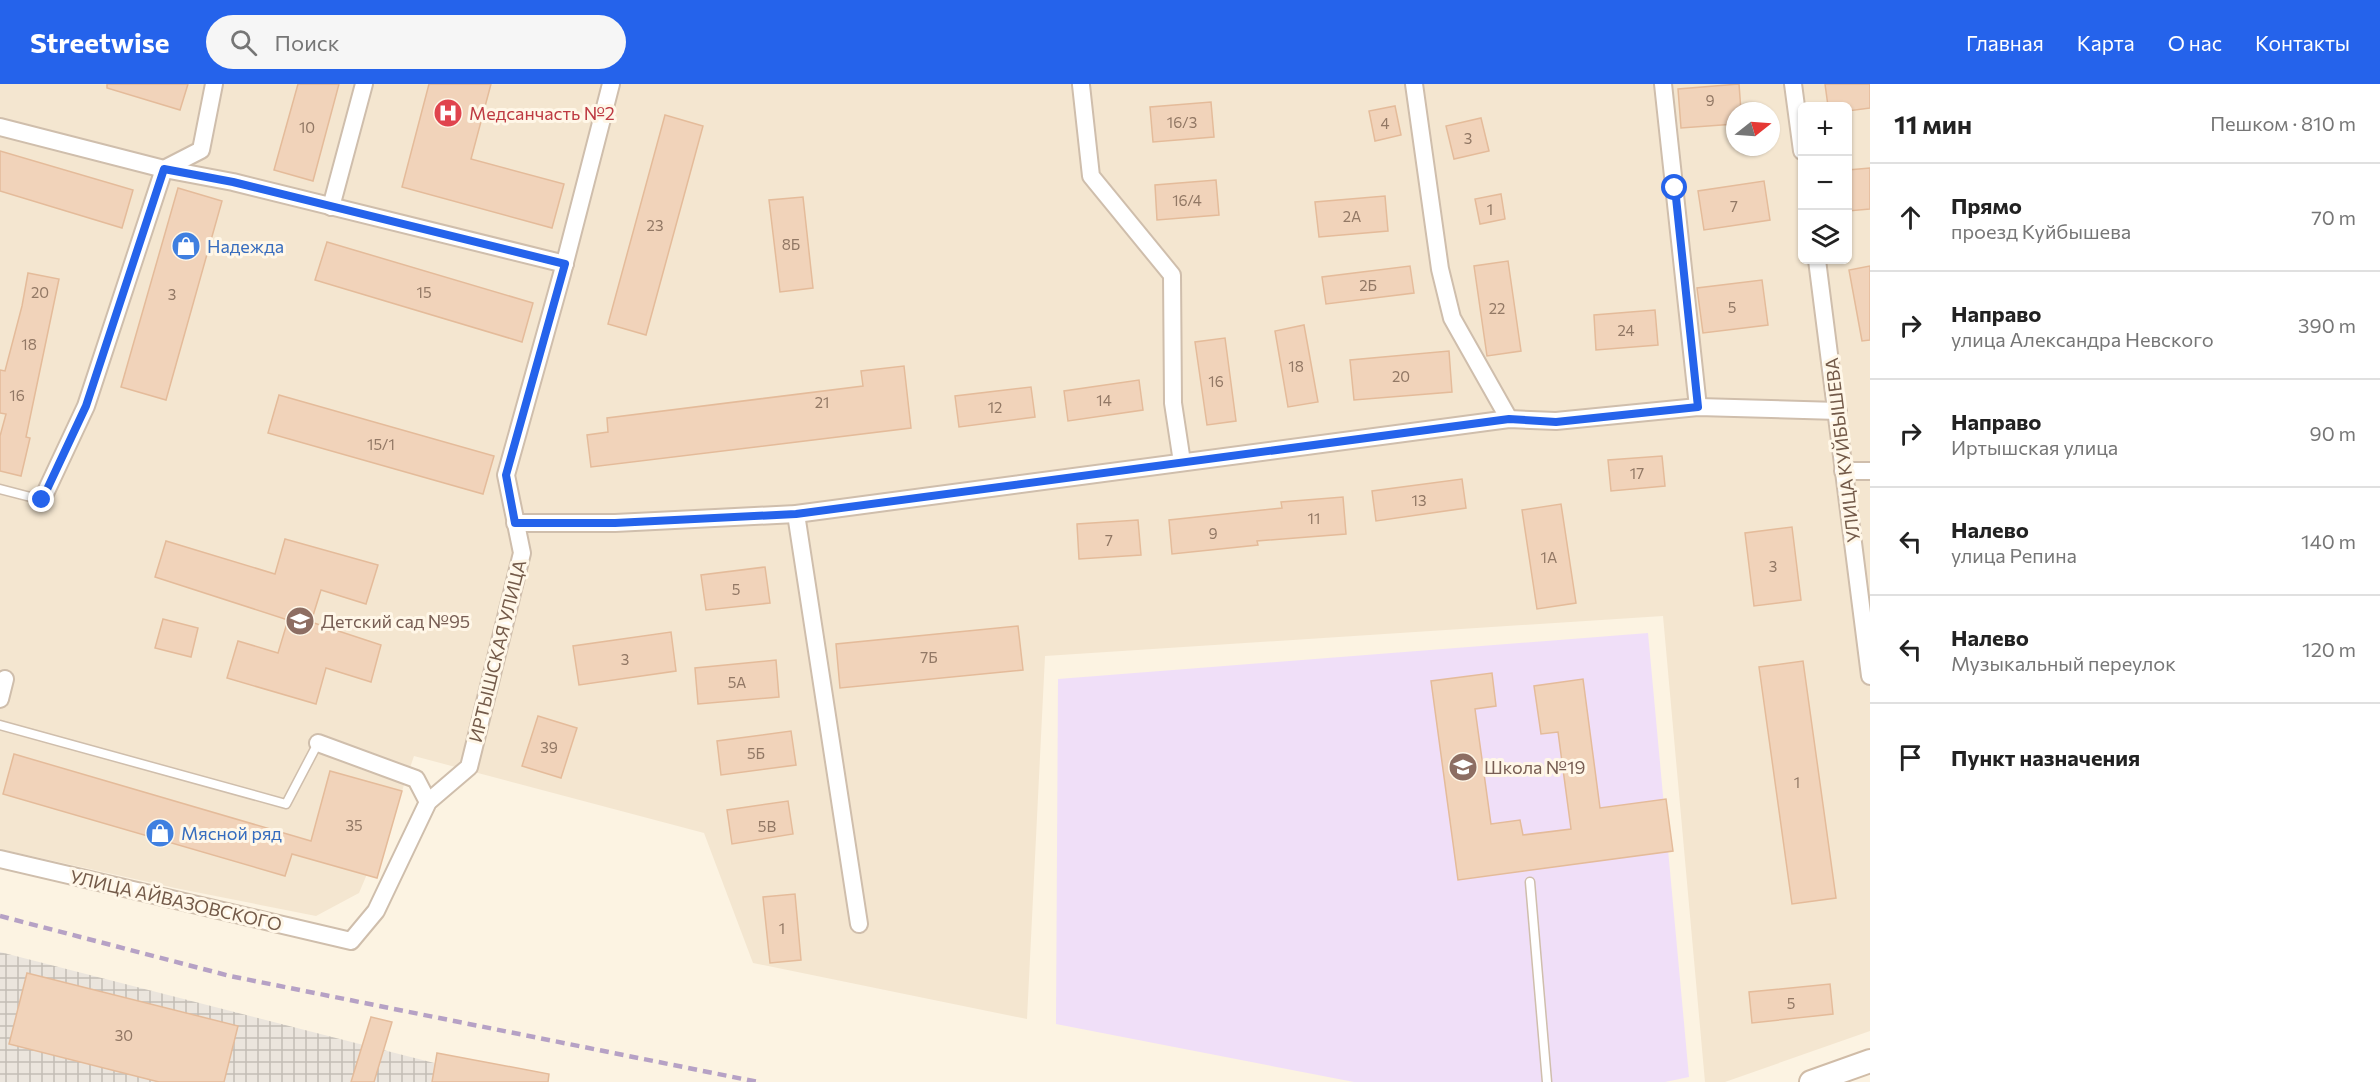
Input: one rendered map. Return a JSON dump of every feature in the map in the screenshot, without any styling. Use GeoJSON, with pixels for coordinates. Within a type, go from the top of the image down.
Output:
{"type":"FeatureCollection","features":[{"type":"Feature","properties":{"kind":"street"},"geometry":{"type":"LineString","coordinates":[[42,500],[86,406],[164,169],[201,150],[214,84]]}},
{"type":"Feature","properties":{"kind":"street"},"geometry":{"type":"LineString","coordinates":[[331,207],[364,84]]}},
{"type":"Feature","properties":{"kind":"street","name":"ИРТЫШСКАЯ УЛИЦА"},"geometry":{"type":"LineString","coordinates":[[351,941],[376,911],[428,802],[469,767],[522,553],[506,475],[565,264],[611,84]]}},
{"type":"Feature","properties":{"kind":"street"},"geometry":{"type":"LineString","coordinates":[[1414,84],[1440,269],[1452,318],[1509,419]]}},
{"type":"Feature","properties":{"kind":"street"},"geometry":{"type":"LineString","coordinates":[[1663,84],[1698,407]]}},
{"type":"Feature","properties":{"kind":"street"},"geometry":{"type":"LineString","coordinates":[[1793,84],[1798,118]]}},
{"type":"Feature","properties":{"kind":"street"},"geometry":{"type":"LineString","coordinates":[[1081,85],[1091,176],[1172,275],[1173,403],[1182,462]]}},
{"type":"Feature","properties":{"kind":"street"},"geometry":{"type":"LineString","coordinates":[[0,127],[164,169],[233,182],[565,264]]}},
{"type":"Feature","properties":{"kind":"street","name":"УЛИЦА КУЙБЫШЕВА"},"geometry":{"type":"LineString","coordinates":[[1818,264],[1870,676]]}},
{"type":"Feature","properties":{"kind":"street"},"geometry":{"type":"LineString","coordinates":[[515,523],[615,523],[796,514],[1509,419],[1556,422],[1698,407],[1838,411]]}},
{"type":"Feature","properties":{"kind":"street"},"geometry":{"type":"LineString","coordinates":[[1843,471],[1870,471]]}},
{"type":"Feature","properties":{"kind":"street"},"geometry":{"type":"LineString","coordinates":[[796,514],[859,924]]}},
{"type":"Feature","properties":{"kind":"street"},"geometry":{"type":"LineString","coordinates":[[0,699],[3,678]]}},
{"type":"Feature","properties":{"kind":"street"},"geometry":{"type":"LineString","coordinates":[[318,744],[416,779],[428,802]]}},
{"type":"Feature","properties":{"kind":"street","name":"УЛИЦА АЙВАЗОВСКОГО"},"geometry":{"type":"LineString","coordinates":[[0,859],[351,941]]}},
{"type":"Feature","properties":{"kind":"street"},"geometry":{"type":"LineString","coordinates":[[1811,1082],[1870,1061]]}},
{"type":"Feature","properties":{"kind":"lane"},"geometry":{"type":"LineString","coordinates":[[0,489],[42,500]]}},
{"type":"Feature","properties":{"kind":"lane"},"geometry":{"type":"LineString","coordinates":[[0,725],[286,804],[318,744]]}},
{"type":"Feature","properties":{"kind":"lane"},"geometry":{"type":"LineString","coordinates":[[1530,882],[1547,1082]]}},
{"type":"Feature","properties":{"kind":"shaded area"},"geometry":{"type":"Polygon","coordinates":[[[0,84],[1870,84],[1870,1031],[1725,1082],[1705,1082],[1663,616],[1045,656],[1027,1019],[753,963],[704,833],[414,756],[402,791],[359,893],[316,916],[175,888],[0,849],[0,84]]]}},
{"type":"Feature","properties":{"kind":"shaded area"},"geometry":{"type":"Polygon","coordinates":[[[1648,633],[1689,1077],[1665,1082],[1354,1082],[1056,1024],[1058,679],[1648,633]]]}},
{"type":"Feature","properties":{"kind":"shaded area"},"geometry":{"type":"Polygon","coordinates":[[[0,952],[336,1038],[509,1082],[0,1082],[0,952]]]}},
{"type":"Feature","properties":{"kind":"building"},"geometry":{"type":"Polygon","coordinates":[[[107,84],[188,84],[180,110],[107,88],[107,84]]]}},
{"type":"Feature","properties":{"kind":"building"},"geometry":{"type":"Polygon","coordinates":[[[298,84],[339,84],[313,181],[274,170],[298,84]]]}},
{"type":"Feature","properties":{"kind":"building"},"geometry":{"type":"Polygon","coordinates":[[[429,84],[491,84],[471,159],[564,184],[552,228],[402,187],[429,84]]]}},
{"type":"Feature","properties":{"kind":"building"},"geometry":{"type":"Polygon","coordinates":[[[1739,84],[1740,102],[1726,102],[1726,125],[1681,128],[1678,89],[1739,84]]]}},
{"type":"Feature","properties":{"kind":"building"},"geometry":{"type":"Polygon","coordinates":[[[1825,84],[1870,84],[1870,108],[1852,110],[1852,102],[1827,102],[1825,84]]]}},
{"type":"Feature","properties":{"kind":"building"},"geometry":{"type":"Polygon","coordinates":[[[1211,102],[1214,137],[1153,142],[1150,107],[1211,102]]]}},
{"type":"Feature","properties":{"kind":"building"},"geometry":{"type":"Polygon","coordinates":[[[1395,106],[1401,135],[1375,141],[1369,111],[1395,106]]]}},
{"type":"Feature","properties":{"kind":"building"},"geometry":{"type":"Polygon","coordinates":[[[665,115],[703,126],[646,335],[608,324],[665,115]]]}},
{"type":"Feature","properties":{"kind":"building"},"geometry":{"type":"Polygon","coordinates":[[[1481,118],[1489,151],[1454,159],[1446,126],[1481,118]]]}},
{"type":"Feature","properties":{"kind":"building"},"geometry":{"type":"Polygon","coordinates":[[[0,151],[133,190],[122,228],[0,191],[0,151]]]}},
{"type":"Feature","properties":{"kind":"building"},"geometry":{"type":"Polygon","coordinates":[[[1870,168],[1870,209],[1852,211],[1852,170],[1870,168]]]}},
{"type":"Feature","properties":{"kind":"building"},"geometry":{"type":"Polygon","coordinates":[[[1216,180],[1219,215],[1157,220],[1155,185],[1216,180]]]}},
{"type":"Feature","properties":{"kind":"building"},"geometry":{"type":"Polygon","coordinates":[[[1764,181],[1770,220],[1704,230],[1698,191],[1764,181]]]}},
{"type":"Feature","properties":{"kind":"building"},"geometry":{"type":"Polygon","coordinates":[[[178,188],[222,201],[166,400],[121,387],[178,188]]]}},
{"type":"Feature","properties":{"kind":"building"},"geometry":{"type":"Polygon","coordinates":[[[1501,194],[1505,219],[1480,224],[1475,199],[1501,194]]]}},
{"type":"Feature","properties":{"kind":"building"},"geometry":{"type":"Polygon","coordinates":[[[1385,196],[1388,231],[1319,237],[1315,202],[1385,196]]]}},
{"type":"Feature","properties":{"kind":"building"},"geometry":{"type":"Polygon","coordinates":[[[803,197],[813,288],[780,292],[769,200],[803,197]]]}},
{"type":"Feature","properties":{"kind":"building"},"geometry":{"type":"Polygon","coordinates":[[[327,242],[533,303],[522,342],[315,280],[327,242]]]}},
{"type":"Feature","properties":{"kind":"building"},"geometry":{"type":"Polygon","coordinates":[[[1508,261],[1521,351],[1487,356],[1474,266],[1508,261]]]}},
{"type":"Feature","properties":{"kind":"building"},"geometry":{"type":"Polygon","coordinates":[[[1410,266],[1414,293],[1326,304],[1322,277],[1410,266]]]}},
{"type":"Feature","properties":{"kind":"building"},"geometry":{"type":"Polygon","coordinates":[[[1870,266],[1870,340],[1862,341],[1849,270],[1870,266]]]}},
{"type":"Feature","properties":{"kind":"building"},"geometry":{"type":"Polygon","coordinates":[[[28,273],[59,279],[26,437],[30,438],[21,476],[0,471],[0,436],[6,414],[0,413],[0,370],[5,371],[28,273]]]}},
{"type":"Feature","properties":{"kind":"building"},"geometry":{"type":"Polygon","coordinates":[[[1762,280],[1768,325],[1703,333],[1697,288],[1762,280]]]}},
{"type":"Feature","properties":{"kind":"building"},"geometry":{"type":"Polygon","coordinates":[[[1655,310],[1658,345],[1596,350],[1594,315],[1655,310]]]}},
{"type":"Feature","properties":{"kind":"building"},"geometry":{"type":"Polygon","coordinates":[[[1304,325],[1318,402],[1288,407],[1275,331],[1304,325]]]}},
{"type":"Feature","properties":{"kind":"building"},"geometry":{"type":"Polygon","coordinates":[[[1225,338],[1236,421],[1207,425],[1195,342],[1225,338]]]}},
{"type":"Feature","properties":{"kind":"building"},"geometry":{"type":"Polygon","coordinates":[[[1449,351],[1452,392],[1354,400],[1350,360],[1449,351]]]}},
{"type":"Feature","properties":{"kind":"building"},"geometry":{"type":"Polygon","coordinates":[[[904,366],[911,428],[591,467],[587,435],[608,432],[607,418],[863,386],[861,371],[904,366]]]}},
{"type":"Feature","properties":{"kind":"building"},"geometry":{"type":"Polygon","coordinates":[[[1139,380],[1143,410],[1068,421],[1064,391],[1139,380]]]}},
{"type":"Feature","properties":{"kind":"building"},"geometry":{"type":"Polygon","coordinates":[[[1031,387],[1035,417],[959,427],[955,396],[1031,387]]]}},
{"type":"Feature","properties":{"kind":"building"},"geometry":{"type":"Polygon","coordinates":[[[279,395],[494,456],[483,494],[268,433],[279,395]]]}},
{"type":"Feature","properties":{"kind":"building"},"geometry":{"type":"Polygon","coordinates":[[[1662,456],[1665,486],[1611,491],[1608,460],[1662,456]]]}},
{"type":"Feature","properties":{"kind":"building"},"geometry":{"type":"Polygon","coordinates":[[[1462,479],[1466,508],[1376,521],[1372,491],[1462,479]]]}},
{"type":"Feature","properties":{"kind":"building"},"geometry":{"type":"Polygon","coordinates":[[[1343,497],[1346,534],[1257,541],[1258,545],[1172,554],[1169,520],[1282,508],[1281,502],[1343,497]]]}},
{"type":"Feature","properties":{"kind":"building"},"geometry":{"type":"Polygon","coordinates":[[[1561,504],[1576,603],[1537,609],[1522,510],[1561,504]]]}},
{"type":"Feature","properties":{"kind":"building"},"geometry":{"type":"Polygon","coordinates":[[[1138,520],[1141,555],[1079,559],[1077,524],[1138,520]]]}},
{"type":"Feature","properties":{"kind":"building"},"geometry":{"type":"Polygon","coordinates":[[[1792,527],[1801,600],[1754,606],[1745,533],[1792,527]]]}},
{"type":"Feature","properties":{"kind":"building","name":"Детский сад №95"},"geometry":{"type":"Polygon","coordinates":[[[285,539],[378,565],[366,604],[321,590],[311,622],[381,645],[371,682],[326,668],[316,704],[227,678],[238,641],[278,653],[288,620],[155,577],[166,541],[275,574],[285,539]]]}},
{"type":"Feature","properties":{"kind":"building"},"geometry":{"type":"Polygon","coordinates":[[[765,567],[770,603],[706,610],[701,575],[765,567]]]}},
{"type":"Feature","properties":{"kind":"building"},"geometry":{"type":"Polygon","coordinates":[[[163,619],[198,628],[191,657],[155,648],[163,619]]]}},
{"type":"Feature","properties":{"kind":"building"},"geometry":{"type":"Polygon","coordinates":[[[1018,626],[1023,670],[840,688],[836,644],[1018,626]]]}},
{"type":"Feature","properties":{"kind":"building"},"geometry":{"type":"Polygon","coordinates":[[[671,632],[676,671],[579,685],[573,646],[671,632]]]}},
{"type":"Feature","properties":{"kind":"building"},"geometry":{"type":"Polygon","coordinates":[[[776,660],[779,697],[698,704],[695,668],[776,660]]]}},
{"type":"Feature","properties":{"kind":"building"},"geometry":{"type":"Polygon","coordinates":[[[1803,661],[1836,898],[1792,904],[1759,667],[1803,661]]]}},
{"type":"Feature","properties":{"kind":"building","name":"Школа №19"},"geometry":{"type":"Polygon","coordinates":[[[1492,673],[1496,706],[1475,709],[1491,824],[1520,820],[1523,835],[1571,829],[1558,732],[1541,734],[1534,686],[1583,679],[1600,808],[1666,799],[1673,851],[1458,880],[1431,681],[1492,673]]]}},
{"type":"Feature","properties":{"kind":"building"},"geometry":{"type":"Polygon","coordinates":[[[538,716],[577,728],[561,778],[522,766],[538,716]]]}},
{"type":"Feature","properties":{"kind":"building"},"geometry":{"type":"Polygon","coordinates":[[[791,731],[796,765],[721,775],[717,741],[791,731]]]}},
{"type":"Feature","properties":{"kind":"building"},"geometry":{"type":"Polygon","coordinates":[[[14,754],[311,841],[330,771],[402,791],[377,878],[292,854],[285,876],[3,794],[14,754]]]}},
{"type":"Feature","properties":{"kind":"building"},"geometry":{"type":"Polygon","coordinates":[[[788,801],[793,834],[732,844],[727,810],[788,801]]]}},
{"type":"Feature","properties":{"kind":"building"},"geometry":{"type":"Polygon","coordinates":[[[795,894],[801,960],[770,963],[763,897],[795,894]]]}},
{"type":"Feature","properties":{"kind":"building"},"geometry":{"type":"Polygon","coordinates":[[[27,973],[238,1026],[224,1082],[159,1082],[9,1044],[27,973]]]}},
{"type":"Feature","properties":{"kind":"building"},"geometry":{"type":"Polygon","coordinates":[[[1830,984],[1833,1014],[1752,1023],[1749,992],[1830,984]]]}},
{"type":"Feature","properties":{"kind":"building"},"geometry":{"type":"Polygon","coordinates":[[[371,1017],[392,1022],[374,1082],[351,1082],[371,1017]]]}},
{"type":"Feature","properties":{"kind":"building"},"geometry":{"type":"Polygon","coordinates":[[[437,1053],[549,1074],[548,1082],[432,1082],[437,1053]]]}},
{"type":"Feature","properties":{"kind":"railway"},"geometry":{"type":"LineString","coordinates":[[0,916],[230,976],[758,1082]]}},
{"type":"Feature","properties":{"kind":"place","name":"Медсанчасть №2"},"geometry":{"type":"Point","coordinates":[448,113]}},
{"type":"Feature","properties":{"kind":"place","name":"Надежда"},"geometry":{"type":"Point","coordinates":[186,246]}},
{"type":"Feature","properties":{"kind":"place","name":"Детский сад №95"},"geometry":{"type":"Point","coordinates":[300,621]}},
{"type":"Feature","properties":{"kind":"place","name":"Школа №19"},"geometry":{"type":"Point","coordinates":[1463,767]}},
{"type":"Feature","properties":{"kind":"place","name":"Мясной ряд"},"geometry":{"type":"Point","coordinates":[160,833]}},
{"type":"Feature","properties":{"kind":"route"},"geometry":{"type":"LineString","coordinates":[[42,500],[86,406],[164,169],[233,182],[565,264],[506,475],[515,523],[615,523],[796,514],[1509,419],[1556,422],[1698,407],[1675,188]]}}]}
